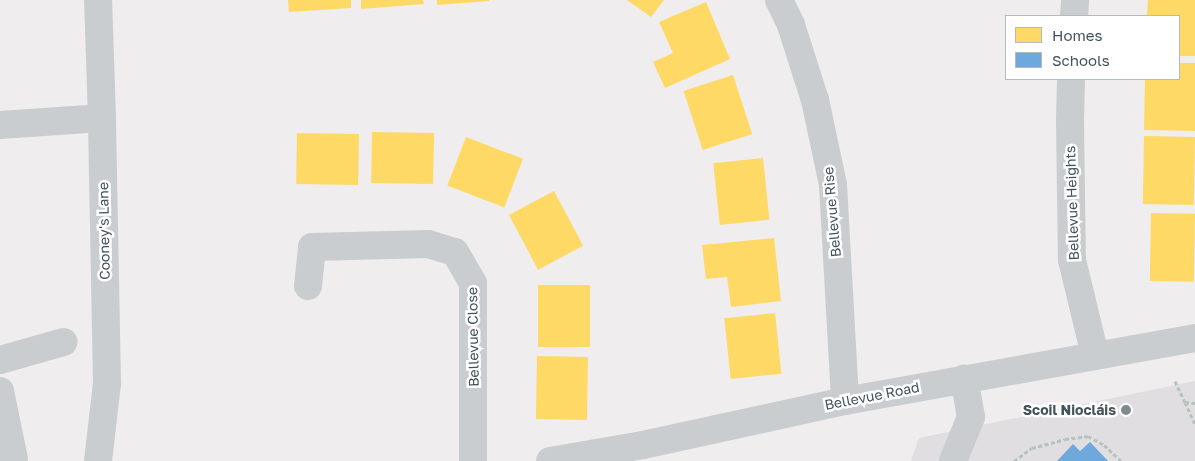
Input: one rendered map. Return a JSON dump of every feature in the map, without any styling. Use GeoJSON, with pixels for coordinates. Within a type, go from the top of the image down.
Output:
{"type":"FeatureCollection","features":[{"type":"Feature","properties":{"kind":"street","name":"Cooney's Lane"},"geometry":{"type":"LineString","coordinates":[[98,0],[107,383],[98,461]]}},
{"type":"Feature","properties":{"kind":"street","name":"Bellevue Rise"},"geometry":{"type":"LineString","coordinates":[[779,0],[790,25],[815,100],[833,185],[845,400]]}},
{"type":"Feature","properties":{"kind":"street"},"geometry":{"type":"LineString","coordinates":[[1074,15],[1075,0]]}},
{"type":"Feature","properties":{"kind":"street","name":"Bellevue Heights"},"geometry":{"type":"LineString","coordinates":[[1071,80],[1072,260],[1096,355]]}},
{"type":"Feature","properties":{"kind":"street"},"geometry":{"type":"LineString","coordinates":[[0,125],[102,118]]}},
{"type":"Feature","properties":{"kind":"street","name":"Bellevue Close"},"geometry":{"type":"LineString","coordinates":[[308,286],[312,247],[428,244],[455,252],[473,283],[473,461]]}},
{"type":"Feature","properties":{"kind":"street","name":"Bellevue Road"},"geometry":{"type":"LineString","coordinates":[[550,461],[643,453],[845,400],[1195,338]]}},
{"type":"Feature","properties":{"kind":"street"},"geometry":{"type":"LineString","coordinates":[[0,360],[63,342]]}},
{"type":"Feature","properties":{"kind":"street"},"geometry":{"type":"LineString","coordinates":[[953,461],[970,417],[964,379]]}},
{"type":"Feature","properties":{"kind":"street"},"geometry":{"type":"LineString","coordinates":[[0,391],[14,459]]}},
{"type":"Feature","properties":{"kind":"path"},"geometry":{"type":"LineString","coordinates":[[1175,381],[1195,424]]}},
{"type":"Feature","properties":{"kind":"path"},"geometry":{"type":"LineString","coordinates":[[1185,402],[1195,403]]}},
{"type":"Feature","properties":{"kind":"path"},"geometry":{"type":"LineString","coordinates":[[1014,461],[1032,448],[1065,439],[1088,436],[1104,445],[1121,461]]}},
{"type":"Feature","properties":{"kind":"shaded area","name":"Scoil Niocláis"},"geometry":{"type":"Polygon","coordinates":[[[1195,381],[1195,461],[911,461],[919,438],[1195,381]]]}},
{"type":"Feature","properties":{"kind":"building: Homes"},"geometry":{"type":"Polygon","coordinates":[[[288,0],[351,0],[351,8],[289,12],[288,0]]]}},
{"type":"Feature","properties":{"kind":"building: Homes"},"geometry":{"type":"Polygon","coordinates":[[[361,0],[423,0],[424,4],[361,9],[361,0]]]}},
{"type":"Feature","properties":{"kind":"building: Homes"},"geometry":{"type":"Polygon","coordinates":[[[437,0],[489,0],[489,1],[437,5],[437,0]]]}},
{"type":"Feature","properties":{"kind":"building: Homes"},"geometry":{"type":"Polygon","coordinates":[[[627,0],[664,0],[651,17],[627,0]]]}},
{"type":"Feature","properties":{"kind":"building: Homes"},"geometry":{"type":"Polygon","coordinates":[[[1148,0],[1195,0],[1195,56],[1180,56],[1180,15],[1147,15],[1148,0]]]}},
{"type":"Feature","properties":{"kind":"building: Homes"},"geometry":{"type":"Polygon","coordinates":[[[706,2],[730,59],[665,88],[653,62],[673,53],[659,22],[706,2]]]}},
{"type":"Feature","properties":{"kind":"building: Homes"},"geometry":{"type":"Polygon","coordinates":[[[1180,63],[1195,63],[1195,131],[1144,130],[1145,80],[1180,80],[1180,63]]]}},
{"type":"Feature","properties":{"kind":"building: Homes"},"geometry":{"type":"Polygon","coordinates":[[[733,75],[752,134],[703,150],[684,91],[733,75]]]}},
{"type":"Feature","properties":{"kind":"building: Homes"},"geometry":{"type":"Polygon","coordinates":[[[372,132],[434,133],[433,184],[371,183],[372,132]]]}},
{"type":"Feature","properties":{"kind":"building: Homes"},"geometry":{"type":"Polygon","coordinates":[[[297,133],[359,134],[358,185],[296,184],[297,133]]]}},
{"type":"Feature","properties":{"kind":"building: Homes"},"geometry":{"type":"Polygon","coordinates":[[[1144,136],[1195,137],[1194,205],[1143,204],[1144,136]]]}},
{"type":"Feature","properties":{"kind":"building: Homes"},"geometry":{"type":"Polygon","coordinates":[[[466,137],[523,159],[504,207],[447,186],[466,137]]]}},
{"type":"Feature","properties":{"kind":"building: Homes"},"geometry":{"type":"Polygon","coordinates":[[[763,158],[769,220],[720,225],[713,163],[763,158]]]}},
{"type":"Feature","properties":{"kind":"building: Homes"},"geometry":{"type":"Polygon","coordinates":[[[554,191],[583,246],[538,270],[509,215],[554,191]]]}},
{"type":"Feature","properties":{"kind":"building: Homes"},"geometry":{"type":"Polygon","coordinates":[[[1151,213],[1195,214],[1194,282],[1150,281],[1151,213]]]}},
{"type":"Feature","properties":{"kind":"building: Homes"},"geometry":{"type":"Polygon","coordinates":[[[774,238],[781,301],[731,307],[727,277],[706,279],[702,245],[774,238]]]}},
{"type":"Feature","properties":{"kind":"building: Homes"},"geometry":{"type":"Polygon","coordinates":[[[538,285],[590,285],[590,347],[538,347],[538,285]]]}},
{"type":"Feature","properties":{"kind":"building: Homes"},"geometry":{"type":"Polygon","coordinates":[[[775,313],[781,374],[731,379],[724,318],[775,313]]]}},
{"type":"Feature","properties":{"kind":"building: Homes"},"geometry":{"type":"Polygon","coordinates":[[[537,356],[588,357],[587,420],[536,419],[537,356]]]}},
{"type":"Feature","properties":{"kind":"building: Schools"},"geometry":{"type":"Polygon","coordinates":[[[1090,442],[1108,461],[1057,461],[1073,444],[1080,451],[1090,442]]]}},
{"type":"Feature","properties":{"kind":"place","name":"Scoil Niocláis"},"geometry":{"type":"Point","coordinates":[1126,410]}}]}
